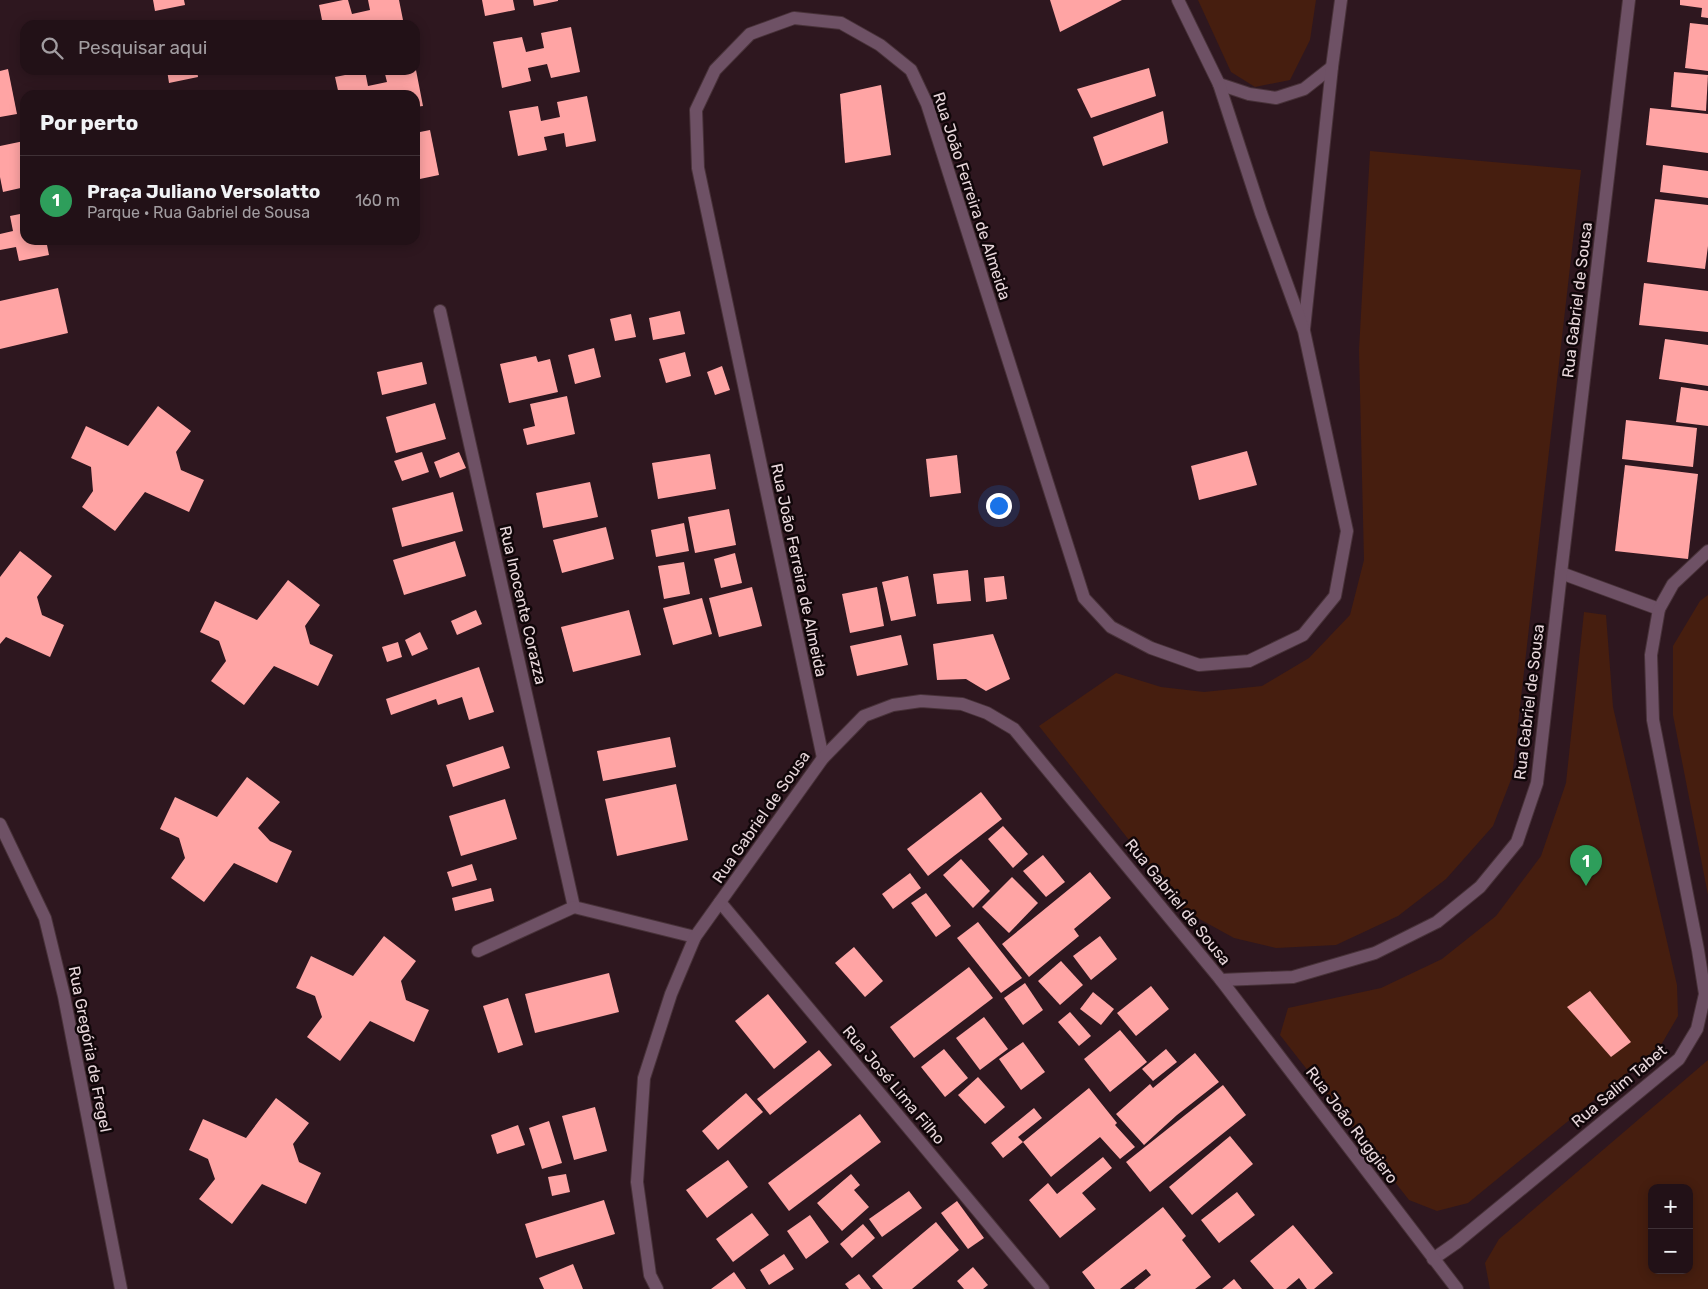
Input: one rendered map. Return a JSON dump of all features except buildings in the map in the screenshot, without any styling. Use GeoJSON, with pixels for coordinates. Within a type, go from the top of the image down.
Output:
{"type":"FeatureCollection","features":[{"type":"Feature","properties":{"kind":"street","name":"Rua João Ferreira de Almeida"},"geometry":{"type":"LineString","coordinates":[[823,758],[698,168],[696,110],[715,70],[750,34],[794,18],[841,23],[880,45],[911,70],[927,104],[1084,598],[1111,627],[1152,648],[1199,665],[1249,661],[1302,635],[1335,596],[1347,531],[1304,331],[1261,213],[1219,84],[1178,0]]}},
{"type":"Feature","properties":{"kind":"street","name":"Rua João Ferreira de Almeida"},"geometry":{"type":"LineString","coordinates":[[1304,331],[1332,67],[1341,0]]}},
{"type":"Feature","properties":{"kind":"street","name":"Rua Gabriel de Sousa"},"geometry":{"type":"LineString","coordinates":[[657,1289],[650,1275],[637,1182],[644,1078],[671,994],[695,937],[823,758],[864,716],[893,705],[921,701],[962,704],[987,713],[1014,728],[1221,980],[1293,977],[1375,953],[1437,922],[1480,887],[1518,842],[1537,783],[1629,0]]}},
{"type":"Feature","properties":{"kind":"street"},"geometry":{"type":"LineString","coordinates":[[1219,84],[1248,94],[1276,98],[1304,89],[1332,67]]}},
{"type":"Feature","properties":{"kind":"street","name":"Rua Inocente Corazza"},"geometry":{"type":"LineString","coordinates":[[440,311],[574,907]]}},
{"type":"Feature","properties":{"kind":"street"},"geometry":{"type":"LineString","coordinates":[[1561,573],[1659,609],[1673,584],[1708,551]]}},
{"type":"Feature","properties":{"kind":"street","name":"Rua Salim Tabet"},"geometry":{"type":"LineString","coordinates":[[1433,1259],[1456,1243],[1679,1060],[1697,1029],[1705,994],[1653,720],[1652,655],[1659,609]]}},
{"type":"Feature","properties":{"kind":"street","name":"Rua Gregória de Fregel"},"geometry":{"type":"LineString","coordinates":[[0,824],[45,918],[66,1006],[121,1289]]}},
{"type":"Feature","properties":{"kind":"street","name":"Rua José Lima Filho"},"geometry":{"type":"LineString","coordinates":[[720,902],[1043,1289]]}},
{"type":"Feature","properties":{"kind":"street"},"geometry":{"type":"LineString","coordinates":[[478,952],[574,907],[695,937]]}},
{"type":"Feature","properties":{"kind":"street","name":"Rua João Ruggiero"},"geometry":{"type":"LineString","coordinates":[[1221,980],[1457,1289]]}},
{"type":"Feature","properties":{"kind":"shaded area"},"geometry":{"type":"Polygon","coordinates":[[[1198,0],[1316,0],[1310,40],[1290,80],[1255,87],[1231,72],[1198,0]]]}},
{"type":"Feature","properties":{"kind":"shaded area"},"geometry":{"type":"Polygon","coordinates":[[[1370,151],[1581,170],[1512,777],[1493,826],[1446,879],[1398,916],[1336,945],[1276,948],[1234,938],[1185,911],[1039,726],[1116,673],[1161,687],[1204,692],[1262,686],[1309,658],[1350,615],[1364,560],[1359,350],[1370,151]]]}},
{"type":"Feature","properties":{"kind":"shaded area"},"geometry":{"type":"Polygon","coordinates":[[[1708,595],[1708,895],[1673,715],[1673,646],[1700,601],[1708,595]]]}},
{"type":"Feature","properties":{"kind":"shaded area"},"geometry":{"type":"Polygon","coordinates":[[[1584,612],[1606,615],[1613,707],[1677,985],[1678,1016],[1661,1045],[1468,1203],[1437,1211],[1409,1200],[1280,1035],[1288,1008],[1381,988],[1442,959],[1496,916],[1541,856],[1566,783],[1584,612]]]}},
{"type":"Feature","properties":{"kind":"shaded area"},"geometry":{"type":"Polygon","coordinates":[[[1708,1060],[1708,1289],[1490,1289],[1485,1263],[1499,1239],[1708,1060]]]}},
{"type":"Feature","properties":{"kind":"place","name":"Praça Juliano Versolatto"},"geometry":{"type":"Point","coordinates":[1586,886]}}]}
